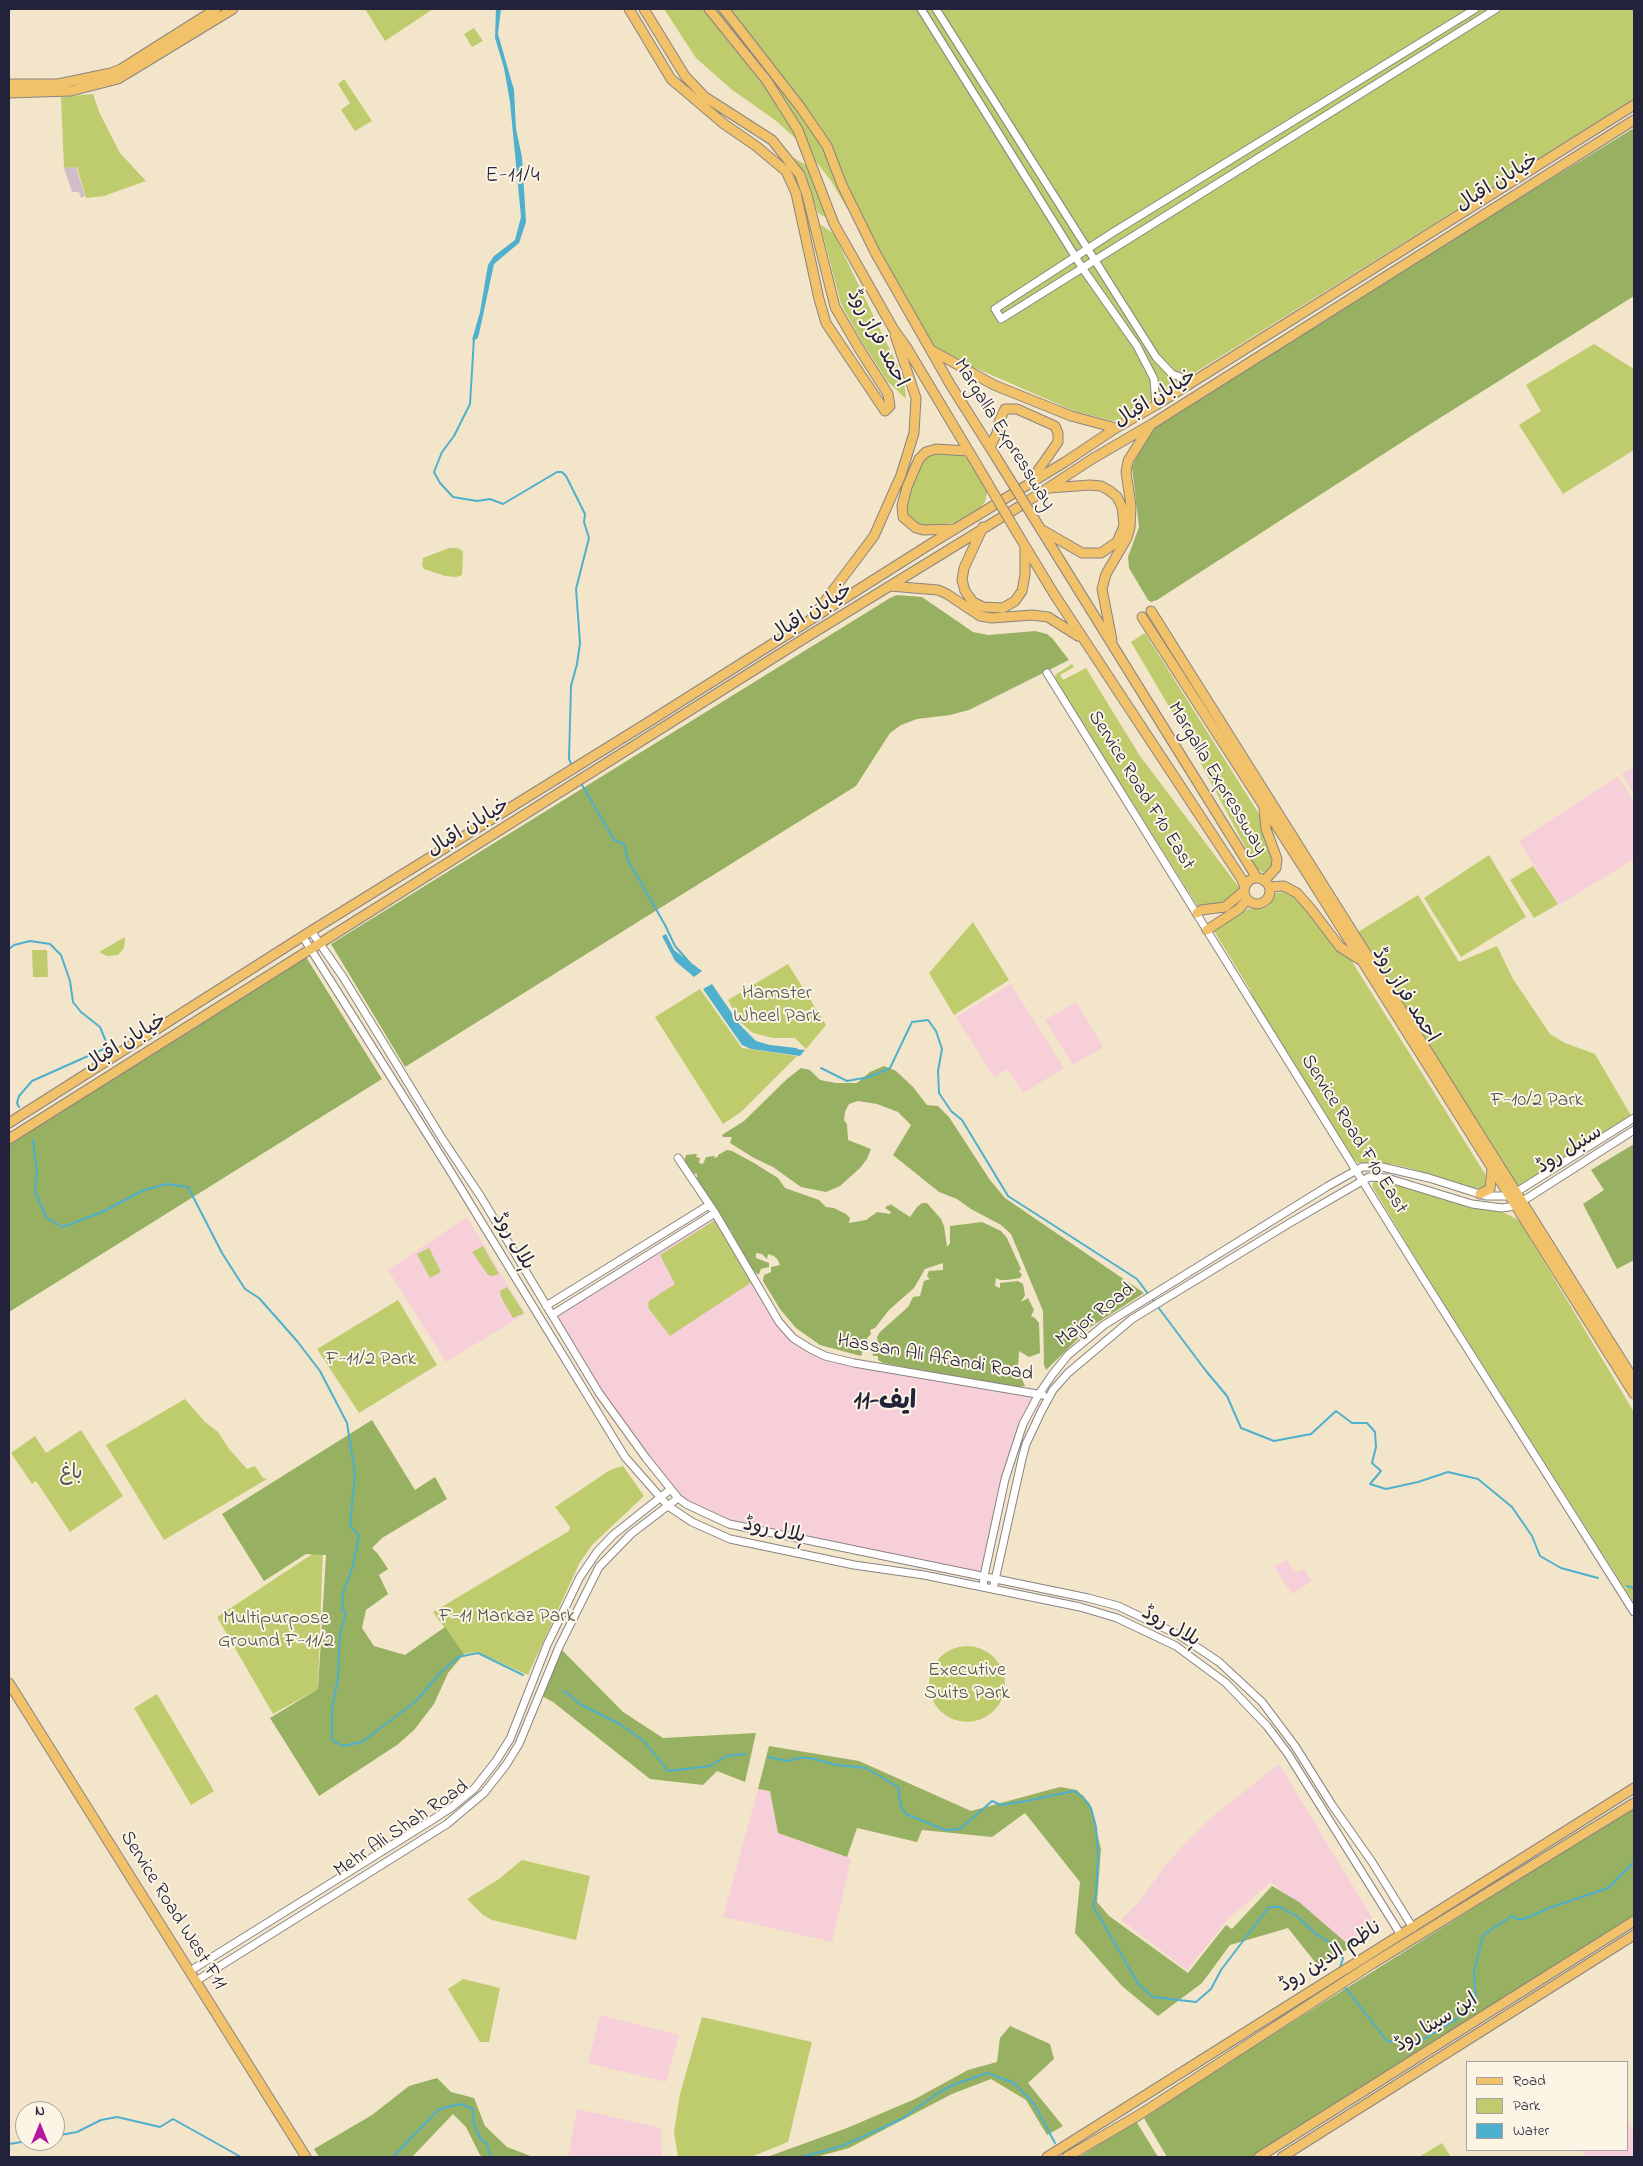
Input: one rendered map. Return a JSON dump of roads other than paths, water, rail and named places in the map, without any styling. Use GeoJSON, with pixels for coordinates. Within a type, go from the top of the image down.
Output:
{"type":"FeatureCollection","features":[{"type":"Feature","properties":{"kind":"main road"},"geometry":{"type":"LineString","coordinates":[[9,84],[58,84],[111,73],[216,9]]}},
{"type":"Feature","properties":{"kind":"main road"},"geometry":{"type":"LineString","coordinates":[[9,93],[71,91],[118,79],[233,9]]}},
{"type":"Feature","properties":{"kind":"main road","name":"احمد فراز روڈ"},"geometry":{"type":"LineString","coordinates":[[629,9],[671,79],[724,124],[756,146],[786,171],[796,193],[826,323],[885,412],[890,406],[888,394],[835,307],[807,195],[800,176],[772,140],[705,97],[684,76],[644,9]]}},
{"type":"Feature","properties":{"kind":"main road","name":"Margalla Expressway"},"geometry":{"type":"LineString","coordinates":[[709,9],[767,81],[798,130],[832,219],[894,330],[944,408],[1016,531],[1084,640],[1241,878],[1244,889]]}},
{"type":"Feature","properties":{"kind":"main road","name":"Margalla Expressway"},"geometry":{"type":"LineString","coordinates":[[724,9],[781,82],[827,146],[842,185],[872,245],[950,384],[1264,882]]}},
{"type":"Feature","properties":{"kind":"main road","name":"خیابان اقبال"},"geometry":{"type":"LineString","coordinates":[[9,1123],[307,934],[532,795],[586,759],[1634,105]]}},
{"type":"Feature","properties":{"kind":"main road","name":"خیابان اقبال"},"geometry":{"type":"LineString","coordinates":[[9,1139],[207,1013],[983,527],[1152,424],[1634,120]]}},
{"type":"Feature","properties":{"kind":"main road"},"geometry":{"type":"LineString","coordinates":[[813,618],[874,536],[898,483],[914,434],[916,398],[894,330]]}},
{"type":"Feature","properties":{"kind":"main road"},"geometry":{"type":"LineString","coordinates":[[931,350],[994,385],[1071,416],[1116,428]]}},
{"type":"Feature","properties":{"kind":"main road"},"geometry":{"type":"LineString","coordinates":[[990,447],[998,433],[999,422],[1005,408],[1017,408],[1055,426],[1058,442],[1050,455],[1039,466],[1029,484]]}},
{"type":"Feature","properties":{"kind":"main road"},"geometry":{"type":"LineString","coordinates":[[1113,645],[1102,589],[1106,574],[1127,538],[1130,528],[1131,506],[1126,472],[1128,461],[1152,424]]}},
{"type":"Feature","properties":{"kind":"main road"},"geometry":{"type":"LineString","coordinates":[[957,528],[923,530],[916,528],[903,517],[902,506],[907,486],[919,459],[926,452],[936,449],[968,451]]}},
{"type":"Feature","properties":{"kind":"main road"},"geometry":{"type":"LineString","coordinates":[[1041,530],[1082,553],[1101,553],[1117,542],[1124,526],[1122,507],[1117,497],[1101,486],[1047,488]]}},
{"type":"Feature","properties":{"kind":"main road"},"geometry":{"type":"LineString","coordinates":[[983,527],[964,568],[962,580],[965,591],[973,602],[983,608],[1003,608],[1015,601],[1022,591],[1025,575],[1025,545]]}},
{"type":"Feature","properties":{"kind":"main road"},"geometry":{"type":"LineString","coordinates":[[889,586],[938,590],[980,616],[992,618],[1032,615],[1048,617],[1084,640]]}},
{"type":"Feature","properties":{"kind":"main road","name":"احمد فراز روڈ"},"geometry":{"type":"LineString","coordinates":[[1151,611],[1309,868],[1514,1194],[1634,1394]]}},
{"type":"Feature","properties":{"kind":"main road","name":"احمد فراز روڈ"},"geometry":{"type":"LineString","coordinates":[[1142,617],[1263,805],[1309,868],[1362,960],[1492,1168],[1514,1194]]}},
{"type":"Feature","properties":{"kind":"main road"},"geometry":{"type":"LineString","coordinates":[[754,654],[761,666]]}},
{"type":"Feature","properties":{"kind":"main road"},"geometry":{"type":"LineString","coordinates":[[532,795],[540,805]]}},
{"type":"Feature","properties":{"kind":"main road"},"geometry":{"type":"LineString","coordinates":[[1263,805],[1266,829],[1277,859],[1276,868],[1264,882]]}},
{"type":"Feature","properties":{"kind":"main road"},"geometry":{"type":"LineString","coordinates":[[1197,913],[1201,910],[1225,907],[1244,889],[1248,882],[1264,882],[1284,886],[1297,893],[1340,947],[1362,960]]}},
{"type":"Feature","properties":{"kind":"main road"},"geometry":{"type":"LineString","coordinates":[[1244,889],[1247,900],[1253,904],[1260,904],[1266,901],[1270,895],[1264,882]]}},
{"type":"Feature","properties":{"kind":"main road"},"geometry":{"type":"LineString","coordinates":[[365,898],[373,909]]}},
{"type":"Feature","properties":{"kind":"main road"},"geometry":{"type":"LineString","coordinates":[[1207,930],[1239,909],[1247,900]]}},
{"type":"Feature","properties":{"kind":"main road"},"geometry":{"type":"LineString","coordinates":[[200,1002],[207,1013]]}},
{"type":"Feature","properties":{"kind":"main road"},"geometry":{"type":"LineString","coordinates":[[113,1058],[120,1068]]}},
{"type":"Feature","properties":{"kind":"main road"},"geometry":{"type":"LineString","coordinates":[[1480,1194],[1490,1189],[1492,1168]]}},
{"type":"Feature","properties":{"kind":"main road","name":"احمد فراز روڈ"},"geometry":{"type":"LineString","coordinates":[[1519,1203],[1634,1380]]}},
{"type":"Feature","properties":{"kind":"main road","name":"Service Road West F11"},"geometry":{"type":"LineString","coordinates":[[9,1683],[306,2157]]}},
{"type":"Feature","properties":{"kind":"main road","name":"ناظم الدین روڈ"},"geometry":{"type":"LineString","coordinates":[[1067,2157],[1139,2115],[1352,1977],[1401,1935],[1634,1788]]}},
{"type":"Feature","properties":{"kind":"main road","name":"ناظم الدین روڈ"},"geometry":{"type":"LineString","coordinates":[[1050,2156],[1349,1967],[1369,1961],[1487,1894],[1634,1803]]}},
{"type":"Feature","properties":{"kind":"main road"},"geometry":{"type":"LineString","coordinates":[[1481,1885],[1487,1894]]}},
{"type":"Feature","properties":{"kind":"main road","name":"ابن سینا روڈ"},"geometry":{"type":"LineString","coordinates":[[1259,2157],[1634,1921]]}},
{"type":"Feature","properties":{"kind":"main road","name":"ابن سینا روڈ"},"geometry":{"type":"LineString","coordinates":[[1282,2157],[1634,1935]]}},
{"type":"Feature","properties":{"kind":"main road"},"geometry":{"type":"LineString","coordinates":[[1443,2041],[1450,2052]]}},
{"type":"Feature","properties":{"kind":"main road"},"geometry":{"type":"LineString","coordinates":[[1155,2090],[1161,2100]]}},
{"type":"Feature","properties":{"kind":"street"},"geometry":{"type":"LineString","coordinates":[[921,9],[1082,269],[1137,346],[1152,371],[1156,405]]}},
{"type":"Feature","properties":{"kind":"street"},"geometry":{"type":"LineString","coordinates":[[936,9],[1162,365],[1172,374],[1191,381]]}},
{"type":"Feature","properties":{"kind":"street"},"geometry":{"type":"LineString","coordinates":[[1475,9],[1088,248],[995,308],[1002,318],[1496,9]]}},
{"type":"Feature","properties":{"kind":"street","name":"Service Road F10 East"},"geometry":{"type":"LineString","coordinates":[[1047,673],[1362,1180],[1634,1612]]}},
{"type":"Feature","properties":{"kind":"street","name":"ہلال روڈ"},"geometry":{"type":"LineString","coordinates":[[307,934],[320,943],[344,977],[443,1140],[481,1197],[599,1393],[678,1498],[686,1504],[729,1524],[815,1543],[1064,1592],[1118,1606],[1173,1632],[1219,1662],[1262,1702],[1295,1746],[1332,1805],[1372,1862],[1413,1928]]}},
{"type":"Feature","properties":{"kind":"street","name":"ہلال روڈ"},"geometry":{"type":"LineString","coordinates":[[307,934],[311,948],[620,1450],[643,1480],[668,1506],[692,1522],[730,1539],[854,1565],[901,1571],[983,1587],[1106,1614],[1176,1646],[1211,1670],[1267,1726],[1288,1754],[1401,1935]]}},
{"type":"Feature","properties":{"kind":"street","name":"سنبل روڈ"},"geometry":{"type":"LineString","coordinates":[[1514,1194],[1634,1118]]}},
{"type":"Feature","properties":{"kind":"street","name":"سنبل روڈ"},"geometry":{"type":"LineString","coordinates":[[1519,1203],[1634,1130]]}},
{"type":"Feature","properties":{"kind":"street","name":"Hassan Ali Afandi Road"},"geometry":{"type":"LineString","coordinates":[[678,1158],[715,1213],[779,1322],[793,1338],[825,1356],[854,1363],[1049,1397]]}},
{"type":"Feature","properties":{"kind":"street"},"geometry":{"type":"LineString","coordinates":[[1356,1170],[1362,1167],[1382,1167],[1429,1178],[1480,1194],[1498,1197],[1514,1194]]}},
{"type":"Feature","properties":{"kind":"street","name":"Major Road"},"geometry":{"type":"LineString","coordinates":[[983,1587],[1005,1479],[1024,1424],[1039,1394],[1068,1355],[1088,1337],[1126,1311],[1356,1170]]}},
{"type":"Feature","properties":{"kind":"street"},"geometry":{"type":"LineString","coordinates":[[1362,1180],[1387,1178],[1488,1208],[1502,1208],[1519,1203]]}},
{"type":"Feature","properties":{"kind":"street","name":"Major Road"},"geometry":{"type":"LineString","coordinates":[[993,1589],[1026,1444],[1049,1397],[1068,1373],[1132,1319],[1362,1180]]}},
{"type":"Feature","properties":{"kind":"street"},"geometry":{"type":"LineString","coordinates":[[546,1306],[709,1205]]}},
{"type":"Feature","properties":{"kind":"street"},"geometry":{"type":"LineString","coordinates":[[552,1314],[715,1213]]}},
{"type":"Feature","properties":{"kind":"street"},"geometry":{"type":"LineString","coordinates":[[1126,1311],[1132,1319]]}},
{"type":"Feature","properties":{"kind":"street","name":"Mehr Ali Shah Road"},"geometry":{"type":"LineString","coordinates":[[190,1971],[437,1817],[474,1789],[510,1739],[547,1645],[580,1577],[596,1552],[613,1535],[661,1499],[671,1489]]}},
{"type":"Feature","properties":{"kind":"street","name":"Mehr Ali Shah Road"},"geometry":{"type":"LineString","coordinates":[[196,1981],[447,1824],[484,1793],[519,1744],[555,1655],[600,1566],[613,1550],[631,1534],[678,1498]]}},
{"type":"Feature","properties":{"kind":"water"},"geometry":{"type":"Polygon","coordinates":[[[496,9],[501,9],[498,34],[514,90],[516,129],[522,157],[526,222],[519,243],[494,264],[479,334],[477,339],[472,340],[480,312],[488,265],[494,256],[515,240],[521,217],[510,102],[504,68],[495,38],[496,9]]]}},
{"type":"Feature","properties":{"kind":"water"},"geometry":{"type":"Polygon","coordinates":[[[666,934],[674,950],[702,971],[694,977],[675,961],[662,936],[666,934]]]}},
{"type":"Feature","properties":{"kind":"water"},"geometry":{"type":"Polygon","coordinates":[[[712,984],[740,1025],[756,1041],[777,1047],[805,1050],[800,1056],[751,1049],[742,1045],[703,989],[712,984]]]}},
{"type":"Feature","properties":{"kind":"waterway"},"geometry":{"type":"LineString","coordinates":[[474,338],[470,404],[454,436],[442,452],[434,472],[440,483],[453,497],[477,501],[490,499],[503,504],[557,472],[562,472],[566,476],[585,514],[584,522],[589,538],[576,589],[580,643],[571,686],[569,759],[572,766]]}},
{"type":"Feature","properties":{"kind":"waterway"},"geometry":{"type":"LineString","coordinates":[[581,783],[614,840],[624,844],[628,860],[675,946],[690,963]]}},
{"type":"Feature","properties":{"kind":"waterway"},"geometry":{"type":"LineString","coordinates":[[9,949],[14,945],[30,941],[50,944],[61,955],[70,981],[73,1002],[81,1012],[100,1027],[107,1044],[106,1048],[32,1081],[19,1096],[17,1103],[19,1107]]}},
{"type":"Feature","properties":{"kind":"waterway"},"geometry":{"type":"LineString","coordinates":[[821,1068],[847,1081],[869,1077],[890,1068],[912,1022],[928,1020],[936,1031],[942,1049],[938,1071],[939,1093],[951,1111],[962,1120],[1008,1196],[1137,1279],[1227,1396],[1241,1428],[1274,1441],[1311,1434],[1336,1411],[1352,1423],[1367,1423],[1375,1432],[1376,1447],[1372,1463],[1381,1471],[1370,1484],[1386,1489],[1418,1482],[1448,1472],[1478,1479],[1512,1507],[1532,1536],[1540,1556],[1561,1568],[1598,1578]]}},
{"type":"Feature","properties":{"kind":"waterway"},"geometry":{"type":"LineString","coordinates":[[770,1046],[796,1049]]}},
{"type":"Feature","properties":{"kind":"waterway"},"geometry":{"type":"LineString","coordinates":[[33,1140],[37,1173],[35,1192],[47,1218],[63,1227],[102,1212],[144,1190],[167,1184],[188,1187],[222,1253],[245,1289],[259,1298],[297,1341],[320,1371],[347,1423],[355,1474],[350,1526],[359,1536],[353,1566],[343,1593],[342,1610],[346,1612],[340,1633],[338,1677],[332,1710],[332,1740],[342,1746],[362,1742],[416,1701],[439,1674],[458,1657],[478,1653],[523,1675]]}},
{"type":"Feature","properties":{"kind":"waterway"},"geometry":{"type":"LineString","coordinates":[[1627,1586],[1634,1588]]}},
{"type":"Feature","properties":{"kind":"waterway"},"geometry":{"type":"LineString","coordinates":[[564,1691],[580,1704],[621,1725],[644,1741],[668,1771],[710,1766],[727,1756],[746,1754]]}},
{"type":"Feature","properties":{"kind":"waterway"},"geometry":{"type":"LineString","coordinates":[[768,1757],[788,1761],[810,1758],[837,1765],[866,1768],[898,1787],[901,1806],[906,1814],[945,1830],[960,1829],[992,1801],[1001,1805],[1074,1791],[1083,1797],[1091,1808],[1096,1827],[1098,1855],[1096,1895],[1093,1906],[1139,1985],[1153,1997],[1196,2002],[1211,1989],[1221,1970],[1269,1907],[1280,1907],[1298,1917],[1316,1934],[1337,1947],[1343,1958],[1340,1968]]}},
{"type":"Feature","properties":{"kind":"waterway"},"geometry":{"type":"LineString","coordinates":[[1344,1986],[1387,2041],[1416,2044],[1468,2012],[1476,2000],[1474,1971],[1483,1935],[1512,1916],[1517,1919],[1524,1919],[1549,1908],[1608,1888],[1634,1862]]}},
{"type":"Feature","properties":{"kind":"waterway"},"geometry":{"type":"LineString","coordinates":[[802,2157],[842,2146],[880,2129],[903,2118],[938,2093],[953,2085],[987,2073],[1014,2083],[1034,2104],[1055,2143]]}},
{"type":"Feature","properties":{"kind":"waterway"},"geometry":{"type":"LineString","coordinates":[[393,2157],[439,2109],[460,2104],[473,2109],[474,2125],[480,2138],[487,2144],[491,2157]]}},
{"type":"Feature","properties":{"kind":"waterway"},"geometry":{"type":"LineString","coordinates":[[65,2134],[77,2132],[101,2120],[117,2117],[160,2127],[173,2119],[241,2157]]}},
{"type":"Feature","properties":{"kind":"waterway"},"geometry":{"type":"LineString","coordinates":[[9,2144],[15,2143]]}},
{"type":"Feature","properties":{"kind":"district","name":"E-11/4"},"geometry":{"type":"Point","coordinates":[513,178]}},
{"type":"Feature","properties":{"kind":"district","name":"ایف-11"},"geometry":{"type":"Point","coordinates":[885,1404]}},
{"type":"Feature","properties":{"kind":"park label","name":"Hamster Wheel Park"},"geometry":{"type":"Point","coordinates":[777,1006]}},
{"type":"Feature","properties":{"kind":"park label","name":"F-10/2 Park"},"geometry":{"type":"Point","coordinates":[1537,1102]}},
{"type":"Feature","properties":{"kind":"park label","name":"F-11/2 Park"},"geometry":{"type":"Point","coordinates":[371,1361]}},
{"type":"Feature","properties":{"kind":"park label","name":"باغ"},"geometry":{"type":"Point","coordinates":[71,1475]}},
{"type":"Feature","properties":{"kind":"park label","name":"F-11 Markaz Park"},"geometry":{"type":"Point","coordinates":[507,1618]}},
{"type":"Feature","properties":{"kind":"park label","name":"Multipurpose Ground F-11/2"},"geometry":{"type":"Point","coordinates":[276,1632]}},
{"type":"Feature","properties":{"kind":"park label","name":"Executive Suits Park"},"geometry":{"type":"Point","coordinates":[967,1684]}}]}
